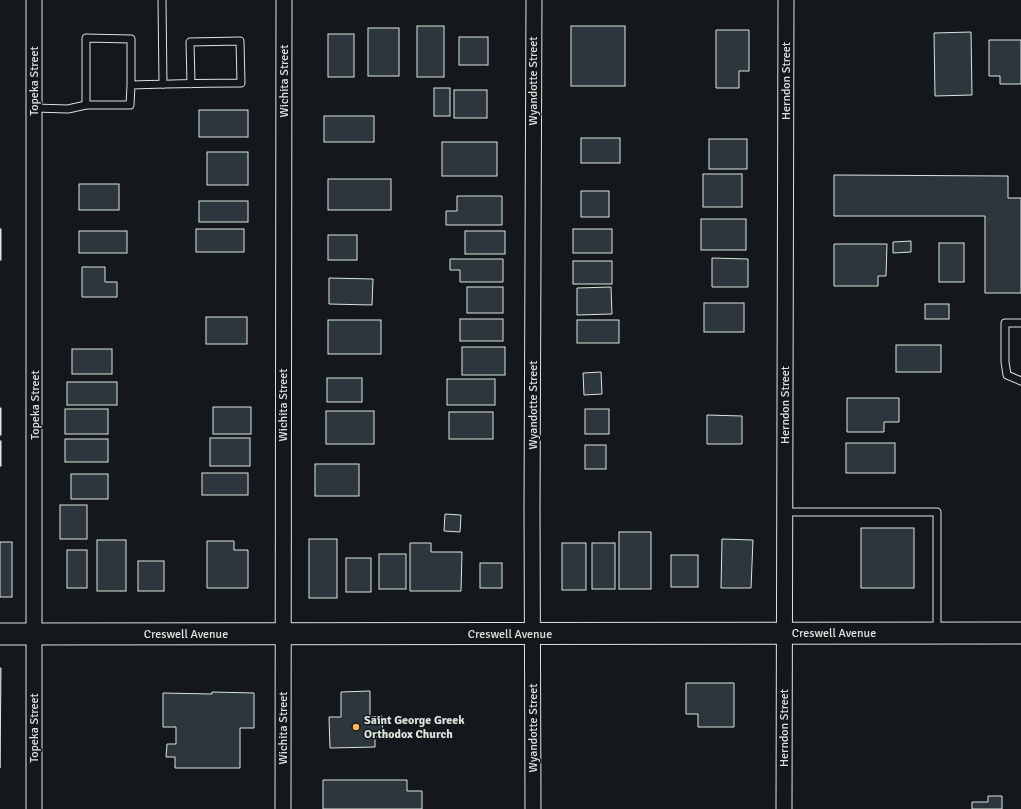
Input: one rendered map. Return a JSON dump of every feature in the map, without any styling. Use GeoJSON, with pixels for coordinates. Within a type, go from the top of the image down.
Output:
{"type":"FeatureCollection","features":[{"type":"Feature","properties":{"kind":"street","name":"Topeka Street"},"geometry":{"type":"LineString","coordinates":[[34,0],[34,809]]}},
{"type":"Feature","properties":{"kind":"street","name":"Wichita Street"},"geometry":{"type":"LineString","coordinates":[[284,0],[284,809]]}},
{"type":"Feature","properties":{"kind":"street","name":"Wyandotte Street"},"geometry":{"type":"LineString","coordinates":[[533,809],[534,0]]}},
{"type":"Feature","properties":{"kind":"street","name":"Herndon Street"},"geometry":{"type":"LineString","coordinates":[[784,809],[786,0]]}},
{"type":"Feature","properties":{"kind":"street","name":"Creswell Avenue"},"geometry":{"type":"LineString","coordinates":[[0,634],[1021,633]]}},
{"type":"Feature","properties":{"kind":"lane"},"geometry":{"type":"LineString","coordinates":[[162,0],[163,84]]}},
{"type":"Feature","properties":{"kind":"lane"},"geometry":{"type":"LineString","coordinates":[[34,108],[68,109],[86,104],[130,105],[131,38],[86,38],[86,104]]}},
{"type":"Feature","properties":{"kind":"lane"},"geometry":{"type":"LineString","coordinates":[[131,85],[163,84],[191,84],[241,83],[240,41],[190,42],[191,84]]}},
{"type":"Feature","properties":{"kind":"lane"},"geometry":{"type":"LineString","coordinates":[[1021,323],[1005,323],[1004,362],[1007,374],[1021,381]]}},
{"type":"Feature","properties":{"kind":"lane"},"geometry":{"type":"LineString","coordinates":[[785,512],[937,512],[937,633]]}},
{"type":"Feature","properties":{"kind":"building"},"geometry":{"type":"Polygon","coordinates":[[[417,26],[444,26],[444,77],[417,77],[417,26]]]}},
{"type":"Feature","properties":{"kind":"building"},"geometry":{"type":"Polygon","coordinates":[[[571,26],[625,26],[625,86],[571,86],[571,26]]]}},
{"type":"Feature","properties":{"kind":"building"},"geometry":{"type":"Polygon","coordinates":[[[368,28],[399,28],[399,76],[368,76],[368,28]]]}},
{"type":"Feature","properties":{"kind":"building"},"geometry":{"type":"Polygon","coordinates":[[[716,30],[749,30],[749,71],[739,71],[739,88],[716,88],[716,30]]]}},
{"type":"Feature","properties":{"kind":"building"},"geometry":{"type":"Polygon","coordinates":[[[971,32],[972,95],[935,96],[934,33],[971,32]]]}},
{"type":"Feature","properties":{"kind":"building"},"geometry":{"type":"Polygon","coordinates":[[[328,34],[354,34],[354,77],[328,77],[328,34]]]}},
{"type":"Feature","properties":{"kind":"building"},"geometry":{"type":"Polygon","coordinates":[[[459,37],[488,37],[488,65],[459,65],[459,37]]]}},
{"type":"Feature","properties":{"kind":"building"},"geometry":{"type":"Polygon","coordinates":[[[989,40],[1021,40],[1021,84],[1000,84],[1000,76],[989,76],[989,40]]]}},
{"type":"Feature","properties":{"kind":"building"},"geometry":{"type":"Polygon","coordinates":[[[434,88],[450,88],[450,116],[434,116],[434,88]]]}},
{"type":"Feature","properties":{"kind":"building"},"geometry":{"type":"Polygon","coordinates":[[[454,90],[487,90],[487,118],[454,118],[454,90]]]}},
{"type":"Feature","properties":{"kind":"building"},"geometry":{"type":"Polygon","coordinates":[[[199,110],[248,110],[248,137],[199,137],[199,110]]]}},
{"type":"Feature","properties":{"kind":"building"},"geometry":{"type":"Polygon","coordinates":[[[324,116],[374,116],[374,142],[324,142],[324,116]]]}},
{"type":"Feature","properties":{"kind":"building"},"geometry":{"type":"Polygon","coordinates":[[[581,138],[620,138],[620,163],[581,163],[581,138]]]}},
{"type":"Feature","properties":{"kind":"building"},"geometry":{"type":"Polygon","coordinates":[[[709,139],[747,139],[747,169],[709,169],[709,139]]]}},
{"type":"Feature","properties":{"kind":"building"},"geometry":{"type":"Polygon","coordinates":[[[442,142],[497,142],[497,176],[442,176],[442,142]]]}},
{"type":"Feature","properties":{"kind":"building"},"geometry":{"type":"Polygon","coordinates":[[[207,152],[248,152],[248,185],[207,185],[207,152]]]}},
{"type":"Feature","properties":{"kind":"building"},"geometry":{"type":"Polygon","coordinates":[[[703,174],[742,174],[742,207],[703,207],[703,174]]]}},
{"type":"Feature","properties":{"kind":"building"},"geometry":{"type":"Polygon","coordinates":[[[834,175],[1008,176],[1008,198],[1021,198],[1021,293],[985,293],[985,216],[834,216],[834,175]]]}},
{"type":"Feature","properties":{"kind":"building"},"geometry":{"type":"Polygon","coordinates":[[[328,179],[391,179],[391,210],[328,210],[328,179]]]}},
{"type":"Feature","properties":{"kind":"building"},"geometry":{"type":"Polygon","coordinates":[[[79,184],[119,184],[119,210],[79,210],[79,184]]]}},
{"type":"Feature","properties":{"kind":"building"},"geometry":{"type":"Polygon","coordinates":[[[581,191],[609,191],[609,217],[581,217],[581,191]]]}},
{"type":"Feature","properties":{"kind":"building"},"geometry":{"type":"Polygon","coordinates":[[[457,196],[502,196],[502,225],[446,225],[446,211],[457,211],[457,196]]]}},
{"type":"Feature","properties":{"kind":"building"},"geometry":{"type":"Polygon","coordinates":[[[199,201],[248,201],[248,222],[199,222],[199,201]]]}},
{"type":"Feature","properties":{"kind":"building"},"geometry":{"type":"Polygon","coordinates":[[[701,219],[746,219],[746,250],[701,250],[701,219]]]}},
{"type":"Feature","properties":{"kind":"building"},"geometry":{"type":"Polygon","coordinates":[[[1,229],[1,260],[0,260],[1,229]]]}},
{"type":"Feature","properties":{"kind":"building"},"geometry":{"type":"Polygon","coordinates":[[[196,229],[244,229],[244,252],[196,252],[196,229]]]}},
{"type":"Feature","properties":{"kind":"building"},"geometry":{"type":"Polygon","coordinates":[[[573,229],[612,229],[612,253],[573,253],[573,229]]]}},
{"type":"Feature","properties":{"kind":"building"},"geometry":{"type":"Polygon","coordinates":[[[79,231],[127,231],[127,253],[79,253],[79,231]]]}},
{"type":"Feature","properties":{"kind":"building"},"geometry":{"type":"Polygon","coordinates":[[[465,231],[505,231],[505,254],[465,254],[465,231]]]}},
{"type":"Feature","properties":{"kind":"building"},"geometry":{"type":"Polygon","coordinates":[[[328,235],[357,235],[357,260],[328,260],[328,235]]]}},
{"type":"Feature","properties":{"kind":"building"},"geometry":{"type":"Polygon","coordinates":[[[911,241],[911,252],[893,253],[893,242],[911,241]]]}},
{"type":"Feature","properties":{"kind":"building"},"geometry":{"type":"Polygon","coordinates":[[[939,243],[964,243],[964,282],[939,282],[939,243]]]}},
{"type":"Feature","properties":{"kind":"building"},"geometry":{"type":"Polygon","coordinates":[[[834,244],[887,244],[886,276],[878,276],[878,286],[834,286],[834,244]]]}},
{"type":"Feature","properties":{"kind":"building"},"geometry":{"type":"Polygon","coordinates":[[[712,258],[748,259],[748,287],[712,287],[712,258]]]}},
{"type":"Feature","properties":{"kind":"building"},"geometry":{"type":"Polygon","coordinates":[[[450,259],[503,259],[503,282],[460,282],[460,270],[450,270],[450,259]]]}},
{"type":"Feature","properties":{"kind":"building"},"geometry":{"type":"Polygon","coordinates":[[[573,261],[612,261],[612,284],[573,284],[573,261]]]}},
{"type":"Feature","properties":{"kind":"building"},"geometry":{"type":"Polygon","coordinates":[[[82,267],[105,267],[105,282],[117,282],[117,297],[82,297],[82,267]]]}},
{"type":"Feature","properties":{"kind":"building"},"geometry":{"type":"Polygon","coordinates":[[[329,278],[373,279],[372,305],[329,304],[329,278]]]}},
{"type":"Feature","properties":{"kind":"building"},"geometry":{"type":"Polygon","coordinates":[[[467,287],[503,287],[503,313],[467,313],[467,287]]]}},
{"type":"Feature","properties":{"kind":"building"},"geometry":{"type":"Polygon","coordinates":[[[611,287],[612,314],[577,315],[577,288],[611,287]]]}},
{"type":"Feature","properties":{"kind":"building"},"geometry":{"type":"Polygon","coordinates":[[[704,303],[744,303],[744,332],[704,332],[704,303]]]}},
{"type":"Feature","properties":{"kind":"building"},"geometry":{"type":"Polygon","coordinates":[[[925,304],[949,304],[949,319],[925,319],[925,304]]]}},
{"type":"Feature","properties":{"kind":"building"},"geometry":{"type":"Polygon","coordinates":[[[206,317],[247,317],[247,344],[206,344],[206,317]]]}},
{"type":"Feature","properties":{"kind":"building"},"geometry":{"type":"Polygon","coordinates":[[[460,319],[503,319],[503,341],[460,341],[460,319]]]}},
{"type":"Feature","properties":{"kind":"building"},"geometry":{"type":"Polygon","coordinates":[[[328,320],[381,320],[381,354],[328,354],[328,320]]]}},
{"type":"Feature","properties":{"kind":"building"},"geometry":{"type":"Polygon","coordinates":[[[577,320],[619,320],[619,343],[577,343],[577,320]]]}},
{"type":"Feature","properties":{"kind":"building"},"geometry":{"type":"Polygon","coordinates":[[[896,345],[941,345],[941,372],[896,372],[896,345]]]}},
{"type":"Feature","properties":{"kind":"building"},"geometry":{"type":"Polygon","coordinates":[[[462,347],[505,347],[505,375],[462,375],[462,347]]]}},
{"type":"Feature","properties":{"kind":"building"},"geometry":{"type":"Polygon","coordinates":[[[72,349],[112,349],[112,374],[72,374],[72,349]]]}},
{"type":"Feature","properties":{"kind":"building"},"geometry":{"type":"Polygon","coordinates":[[[601,372],[602,394],[584,395],[583,373],[601,372]]]}},
{"type":"Feature","properties":{"kind":"building"},"geometry":{"type":"Polygon","coordinates":[[[327,378],[362,378],[362,402],[327,402],[327,378]]]}},
{"type":"Feature","properties":{"kind":"building"},"geometry":{"type":"Polygon","coordinates":[[[447,379],[495,379],[495,405],[447,405],[447,379]]]}},
{"type":"Feature","properties":{"kind":"building"},"geometry":{"type":"Polygon","coordinates":[[[67,382],[117,382],[117,405],[67,405],[67,382]]]}},
{"type":"Feature","properties":{"kind":"building"},"geometry":{"type":"Polygon","coordinates":[[[847,398],[899,398],[899,422],[884,422],[884,432],[847,432],[847,398]]]}},
{"type":"Feature","properties":{"kind":"building"},"geometry":{"type":"Polygon","coordinates":[[[213,407],[251,407],[251,434],[213,434],[213,407]]]}},
{"type":"Feature","properties":{"kind":"building"},"geometry":{"type":"Polygon","coordinates":[[[1,408],[1,435],[0,435],[1,408]]]}},
{"type":"Feature","properties":{"kind":"building"},"geometry":{"type":"Polygon","coordinates":[[[65,409],[108,409],[108,434],[65,434],[65,409]]]}},
{"type":"Feature","properties":{"kind":"building"},"geometry":{"type":"Polygon","coordinates":[[[585,409],[609,409],[609,434],[585,434],[585,409]]]}},
{"type":"Feature","properties":{"kind":"building"},"geometry":{"type":"Polygon","coordinates":[[[326,411],[374,411],[374,444],[326,444],[326,411]]]}},
{"type":"Feature","properties":{"kind":"building"},"geometry":{"type":"Polygon","coordinates":[[[449,412],[493,412],[493,439],[449,439],[449,412]]]}},
{"type":"Feature","properties":{"kind":"building"},"geometry":{"type":"Polygon","coordinates":[[[707,415],[742,416],[742,444],[707,444],[707,415]]]}},
{"type":"Feature","properties":{"kind":"building"},"geometry":{"type":"Polygon","coordinates":[[[210,438],[250,438],[250,466],[210,466],[210,438]]]}},
{"type":"Feature","properties":{"kind":"building"},"geometry":{"type":"Polygon","coordinates":[[[65,439],[108,439],[108,462],[65,462],[65,439]]]}},
{"type":"Feature","properties":{"kind":"building"},"geometry":{"type":"Polygon","coordinates":[[[1,441],[1,466],[0,466],[1,441]]]}},
{"type":"Feature","properties":{"kind":"building"},"geometry":{"type":"Polygon","coordinates":[[[846,443],[895,443],[895,473],[846,473],[846,443]]]}},
{"type":"Feature","properties":{"kind":"building"},"geometry":{"type":"Polygon","coordinates":[[[585,445],[606,445],[606,469],[585,469],[585,445]]]}},
{"type":"Feature","properties":{"kind":"building"},"geometry":{"type":"Polygon","coordinates":[[[315,464],[359,464],[359,496],[315,496],[315,464]]]}},
{"type":"Feature","properties":{"kind":"building"},"geometry":{"type":"Polygon","coordinates":[[[202,473],[248,473],[248,495],[202,495],[202,473]]]}},
{"type":"Feature","properties":{"kind":"building"},"geometry":{"type":"Polygon","coordinates":[[[71,474],[108,474],[108,499],[71,499],[71,474]]]}},
{"type":"Feature","properties":{"kind":"building"},"geometry":{"type":"Polygon","coordinates":[[[60,505],[87,505],[87,539],[60,539],[60,505]]]}},
{"type":"Feature","properties":{"kind":"building"},"geometry":{"type":"Polygon","coordinates":[[[445,514],[461,515],[460,532],[444,531],[445,514]]]}},
{"type":"Feature","properties":{"kind":"building"},"geometry":{"type":"Polygon","coordinates":[[[861,528],[914,528],[914,588],[861,588],[861,528]]]}},
{"type":"Feature","properties":{"kind":"building"},"geometry":{"type":"Polygon","coordinates":[[[619,532],[651,532],[651,589],[619,589],[619,532]]]}},
{"type":"Feature","properties":{"kind":"building"},"geometry":{"type":"Polygon","coordinates":[[[309,539],[337,539],[337,598],[309,598],[309,539]]]}},
{"type":"Feature","properties":{"kind":"building"},"geometry":{"type":"Polygon","coordinates":[[[722,539],[753,540],[751,588],[721,588],[722,539]]]}},
{"type":"Feature","properties":{"kind":"building"},"geometry":{"type":"Polygon","coordinates":[[[97,540],[126,540],[126,591],[97,591],[97,540]]]}},
{"type":"Feature","properties":{"kind":"building"},"geometry":{"type":"Polygon","coordinates":[[[207,541],[234,541],[234,550],[248,550],[248,588],[207,588],[207,541]]]}},
{"type":"Feature","properties":{"kind":"building"},"geometry":{"type":"Polygon","coordinates":[[[0,542],[12,542],[12,597],[0,597],[0,542]]]}},
{"type":"Feature","properties":{"kind":"building"},"geometry":{"type":"Polygon","coordinates":[[[410,543],[431,543],[431,552],[462,552],[461,591],[410,591],[410,543]]]}},
{"type":"Feature","properties":{"kind":"building"},"geometry":{"type":"Polygon","coordinates":[[[562,543],[586,543],[586,590],[562,590],[562,543]]]}},
{"type":"Feature","properties":{"kind":"building"},"geometry":{"type":"Polygon","coordinates":[[[592,543],[615,543],[615,589],[592,589],[592,543]]]}},
{"type":"Feature","properties":{"kind":"building"},"geometry":{"type":"Polygon","coordinates":[[[67,550],[87,550],[87,588],[67,588],[67,550]]]}},
{"type":"Feature","properties":{"kind":"building"},"geometry":{"type":"Polygon","coordinates":[[[379,554],[406,554],[406,589],[379,589],[379,554]]]}},
{"type":"Feature","properties":{"kind":"building"},"geometry":{"type":"Polygon","coordinates":[[[671,555],[698,555],[698,587],[671,587],[671,555]]]}},
{"type":"Feature","properties":{"kind":"building"},"geometry":{"type":"Polygon","coordinates":[[[346,558],[371,558],[371,592],[346,592],[346,558]]]}},
{"type":"Feature","properties":{"kind":"building"},"geometry":{"type":"Polygon","coordinates":[[[138,561],[164,561],[164,591],[138,591],[138,561]]]}},
{"type":"Feature","properties":{"kind":"building"},"geometry":{"type":"Polygon","coordinates":[[[480,563],[502,563],[502,588],[480,588],[480,563]]]}},
{"type":"Feature","properties":{"kind":"building"},"geometry":{"type":"Polygon","coordinates":[[[0,668],[1,668],[0,768],[0,668]]]}},
{"type":"Feature","properties":{"kind":"building"},"geometry":{"type":"Polygon","coordinates":[[[686,683],[734,683],[734,727],[698,727],[698,714],[686,714],[686,683]]]}},
{"type":"Feature","properties":{"kind":"building","name":"Saint George Greek Orthodox Church"},"geometry":{"type":"Polygon","coordinates":[[[370,691],[370,717],[382,716],[383,736],[375,737],[375,747],[330,748],[329,717],[341,717],[341,692],[370,691]]]}},
{"type":"Feature","properties":{"kind":"building"},"geometry":{"type":"Polygon","coordinates":[[[212,692],[254,693],[254,728],[240,728],[240,768],[175,768],[175,757],[166,757],[167,744],[176,744],[176,727],[163,727],[163,693],[212,694],[212,692]]]}},
{"type":"Feature","properties":{"kind":"building"},"geometry":{"type":"Polygon","coordinates":[[[323,780],[407,780],[407,791],[422,791],[422,809],[323,809],[323,780]]]}},
{"type":"Feature","properties":{"kind":"building"},"geometry":{"type":"Polygon","coordinates":[[[988,796],[1002,796],[1002,809],[972,809],[972,802],[988,802],[988,796]]]}},
{"type":"Feature","properties":{"kind":"place","name":"Saint George Greek Orthodox Church"},"geometry":{"type":"Point","coordinates":[356,727]}}]}
